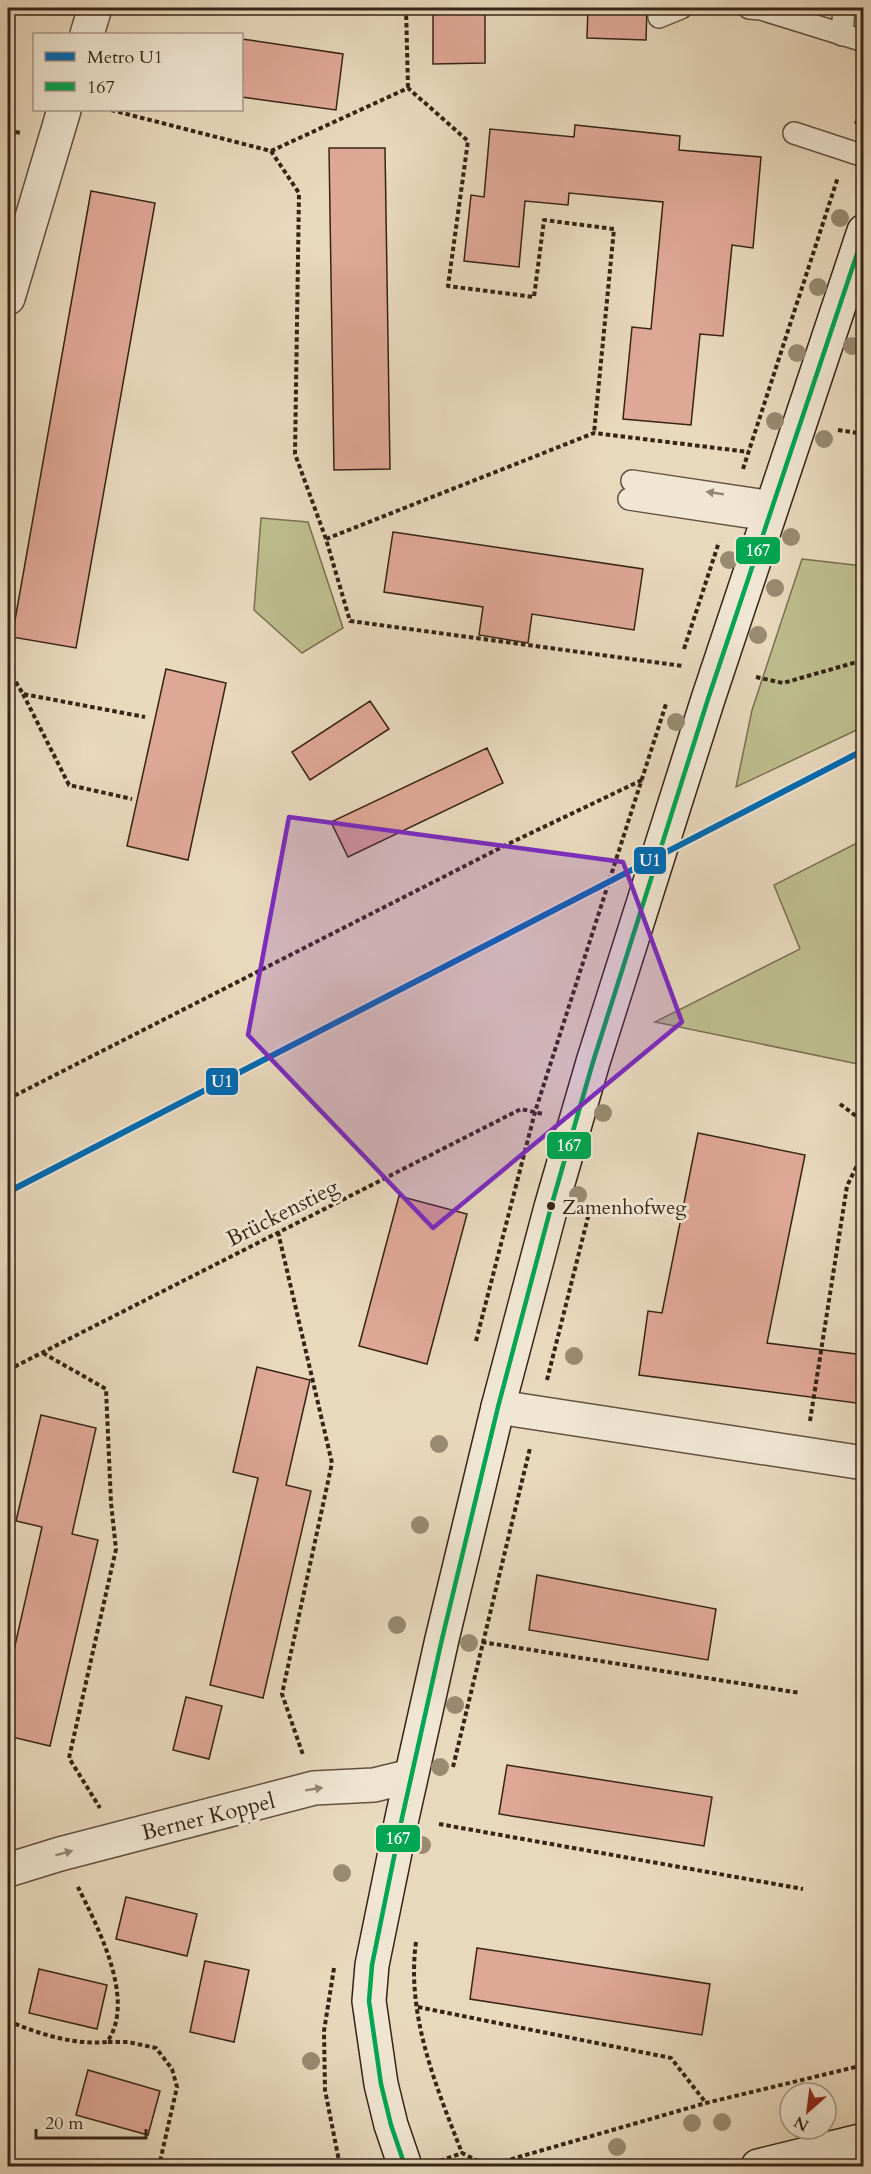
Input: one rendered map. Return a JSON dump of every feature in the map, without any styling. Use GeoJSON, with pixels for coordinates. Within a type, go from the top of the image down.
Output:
{"type":"FeatureCollection","features":[{"type":"Feature","properties":{"kind":"street"},"geometry":{"type":"LineString","coordinates":[[87,33],[95,8]]}},
{"type":"Feature","properties":{"kind":"street"},"geometry":{"type":"LineString","coordinates":[[8,298],[64,111]]}},
{"type":"Feature","properties":{"kind":"street"},"geometry":{"type":"LineString","coordinates":[[405,2166],[391,2125],[381,2084],[369,2001],[372,1965],[442,1639],[498,1407],[575,1123],[708,699],[864,231]]}},
{"type":"Feature","properties":{"kind":"street"},"geometry":{"type":"LineString","coordinates":[[498,1407],[864,1463]]}},
{"type":"Feature","properties":{"kind":"street","name":"Berner Koppel"},"geometry":{"type":"LineString","coordinates":[[8,1870],[60,1854],[314,1788],[374,1785],[411,1776]]}},
{"type":"Feature","properties":{"kind":"street"},"geometry":{"type":"LineString","coordinates":[[758,2166],[864,2140]]}},
{"type":"Feature","properties":{"kind":"lane"},"geometry":{"type":"LineString","coordinates":[[658,16],[681,8]]}},
{"type":"Feature","properties":{"kind":"lane"},"geometry":{"type":"LineString","coordinates":[[749,8],[761,9],[864,41]]}},
{"type":"Feature","properties":{"kind":"lane"},"geometry":{"type":"LineString","coordinates":[[842,35],[844,8]]}},
{"type":"Feature","properties":{"kind":"lane"},"geometry":{"type":"LineString","coordinates":[[794,133],[855,154]]}},
{"type":"Feature","properties":{"kind":"lane"},"geometry":{"type":"LineString","coordinates":[[631,490],[770,511]]}},
{"type":"Feature","properties":{"kind":"path"},"geometry":{"type":"LineString","coordinates":[[406,8],[408,88],[468,141],[448,286],[534,297],[544,220],[614,229],[594,433]]}},
{"type":"Feature","properties":{"kind":"path"},"geometry":{"type":"LineString","coordinates":[[115,111],[271,151],[408,88]]}},
{"type":"Feature","properties":{"kind":"path"},"geometry":{"type":"LineString","coordinates":[[675,676],[749,452],[855,154],[864,102]]}},
{"type":"Feature","properties":{"kind":"path"},"geometry":{"type":"LineString","coordinates":[[271,151],[299,193],[295,454],[326,539],[350,621],[679,665]]}},
{"type":"Feature","properties":{"kind":"path"},"geometry":{"type":"LineString","coordinates":[[838,430],[864,434]]}},
{"type":"Feature","properties":{"kind":"path"},"geometry":{"type":"LineString","coordinates":[[326,539],[594,433],[749,452]]}},
{"type":"Feature","properties":{"kind":"path"},"geometry":{"type":"LineString","coordinates":[[756,677],[783,683],[864,660]]}},
{"type":"Feature","properties":{"kind":"path"},"geometry":{"type":"LineString","coordinates":[[8,669],[69,784],[132,800]]}},
{"type":"Feature","properties":{"kind":"path"},"geometry":{"type":"LineString","coordinates":[[22,694],[145,717]]}},
{"type":"Feature","properties":{"kind":"path"},"geometry":{"type":"LineString","coordinates":[[554,1048],[669,696]]}},
{"type":"Feature","properties":{"kind":"path"},"geometry":{"type":"LineString","coordinates":[[8,1099],[506,845],[641,780],[684,780]]}},
{"type":"Feature","properties":{"kind":"path"},"geometry":{"type":"LineString","coordinates":[[840,1104],[864,1122]]}},
{"type":"Feature","properties":{"kind":"path","name":"Brückenstieg"},"geometry":{"type":"LineString","coordinates":[[8,1370],[521,1109],[575,1123]]}},
{"type":"Feature","properties":{"kind":"path"},"geometry":{"type":"LineString","coordinates":[[805,1454],[847,1186],[864,1151]]}},
{"type":"Feature","properties":{"kind":"path"},"geometry":{"type":"LineString","coordinates":[[453,1767],[591,1205]]}},
{"type":"Feature","properties":{"kind":"path"},"geometry":{"type":"LineString","coordinates":[[278,1232],[332,1463],[282,1694],[305,1759]]}},
{"type":"Feature","properties":{"kind":"path"},"geometry":{"type":"LineString","coordinates":[[42,1353],[106,1389],[116,1549],[69,1758],[104,1813]]}},
{"type":"Feature","properties":{"kind":"path"},"geometry":{"type":"LineString","coordinates":[[482,1642],[800,1693]]}},
{"type":"Feature","properties":{"kind":"path"},"geometry":{"type":"LineString","coordinates":[[437,1833],[442,1813]]}},
{"type":"Feature","properties":{"kind":"path"},"geometry":{"type":"LineString","coordinates":[[440,1824],[803,1888]]}},
{"type":"Feature","properties":{"kind":"path"},"geometry":{"type":"LineString","coordinates":[[76,1884],[105,1946],[115,1978],[119,2008],[114,2033],[107,2042]]}},
{"type":"Feature","properties":{"kind":"path"},"geometry":{"type":"LineString","coordinates":[[417,1934],[414,1978],[427,2057],[462,2152],[482,2163],[499,2164],[706,2103],[864,2065]]}},
{"type":"Feature","properties":{"kind":"path"},"geometry":{"type":"LineString","coordinates":[[418,2007],[671,2058],[706,2103]]}},
{"type":"Feature","properties":{"kind":"path"},"geometry":{"type":"LineString","coordinates":[[8,2021],[32,2031],[68,2041],[128,2042],[156,2048],[172,2069],[177,2087],[159,2166]]}},
{"type":"Feature","properties":{"kind":"path"},"geometry":{"type":"LineString","coordinates":[[446,2158],[462,2152]]}},
{"type":"Feature","properties":{"kind":"highlighted area"},"geometry":{"type":"Polygon","coordinates":[[[289,817],[623,862],[682,1022],[433,1228],[248,1035],[289,817]]]}},
{"type":"Feature","properties":{"kind":"shaded area"},"geometry":{"type":"Polygon","coordinates":[[[261,518],[308,522],[343,628],[302,653],[254,610],[261,518]]]}},
{"type":"Feature","properties":{"kind":"shaded area"},"geometry":{"type":"Polygon","coordinates":[[[802,559],[863,566],[863,727],[736,787],[752,710],[802,559]]]}},
{"type":"Feature","properties":{"kind":"shaded area"},"geometry":{"type":"Polygon","coordinates":[[[863,840],[863,1065],[655,1022],[800,949],[774,885],[863,840]]]}},
{"type":"Feature","properties":{"kind":"building"},"geometry":{"type":"Polygon","coordinates":[[[433,8],[485,8],[485,63],[433,64],[433,8]]]}},
{"type":"Feature","properties":{"kind":"building"},"geometry":{"type":"Polygon","coordinates":[[[588,8],[647,8],[646,40],[587,38],[588,8]]]}},
{"type":"Feature","properties":{"kind":"building"},"geometry":{"type":"Polygon","coordinates":[[[243,39],[343,54],[336,110],[243,97],[243,39]]]}},
{"type":"Feature","properties":{"kind":"building"},"geometry":{"type":"Polygon","coordinates":[[[575,125],[680,136],[679,150],[761,157],[753,248],[732,245],[723,336],[700,334],[691,425],[623,419],[632,327],[651,329],[663,202],[569,193],[568,205],[525,201],[519,267],[464,261],[471,195],[484,197],[490,129],[574,137],[575,125]]]}},
{"type":"Feature","properties":{"kind":"building"},"geometry":{"type":"Polygon","coordinates":[[[329,148],[385,148],[390,469],[334,470],[329,148]]]}},
{"type":"Feature","properties":{"kind":"building"},"geometry":{"type":"Polygon","coordinates":[[[91,191],[155,203],[76,648],[12,637],[91,191]]]}},
{"type":"Feature","properties":{"kind":"building"},"geometry":{"type":"Polygon","coordinates":[[[393,532],[643,569],[634,630],[532,614],[528,643],[479,635],[483,607],[384,592],[393,532]]]}},
{"type":"Feature","properties":{"kind":"building"},"geometry":{"type":"Polygon","coordinates":[[[166,669],[226,683],[188,860],[127,846],[166,669]]]}},
{"type":"Feature","properties":{"kind":"building"},"geometry":{"type":"Polygon","coordinates":[[[370,701],[389,729],[310,780],[292,752],[370,701]]]}},
{"type":"Feature","properties":{"kind":"building"},"geometry":{"type":"Polygon","coordinates":[[[487,748],[503,783],[348,857],[331,822],[487,748]]]}},
{"type":"Feature","properties":{"kind":"building"},"geometry":{"type":"Polygon","coordinates":[[[698,1133],[805,1155],[767,1343],[864,1355],[864,1404],[639,1375],[648,1311],[662,1313],[698,1133]]]}},
{"type":"Feature","properties":{"kind":"building"},"geometry":{"type":"Polygon","coordinates":[[[399,1196],[467,1214],[427,1364],[359,1346],[399,1196]]]}},
{"type":"Feature","properties":{"kind":"building"},"geometry":{"type":"Polygon","coordinates":[[[257,1367],[310,1380],[286,1485],[311,1491],[263,1698],[210,1685],[258,1478],[233,1472],[257,1367]]]}},
{"type":"Feature","properties":{"kind":"building"},"geometry":{"type":"Polygon","coordinates":[[[41,1415],[96,1428],[72,1534],[98,1540],[50,1746],[8,1736],[8,1676],[42,1527],[16,1521],[41,1415]]]}},
{"type":"Feature","properties":{"kind":"building"},"geometry":{"type":"Polygon","coordinates":[[[537,1575],[716,1609],[708,1660],[529,1630],[537,1575]]]}},
{"type":"Feature","properties":{"kind":"building"},"geometry":{"type":"Polygon","coordinates":[[[186,1697],[222,1706],[209,1759],[173,1750],[186,1697]]]}},
{"type":"Feature","properties":{"kind":"building"},"geometry":{"type":"Polygon","coordinates":[[[507,1765],[712,1797],[704,1846],[499,1814],[507,1765]]]}},
{"type":"Feature","properties":{"kind":"building"},"geometry":{"type":"Polygon","coordinates":[[[126,1897],[197,1914],[187,1956],[116,1939],[126,1897]]]}},
{"type":"Feature","properties":{"kind":"building"},"geometry":{"type":"Polygon","coordinates":[[[477,1948],[710,1984],[702,2035],[470,1999],[477,1948]]]}},
{"type":"Feature","properties":{"kind":"building"},"geometry":{"type":"Polygon","coordinates":[[[205,1961],[249,1970],[234,2042],[190,2032],[205,1961]]]}},
{"type":"Feature","properties":{"kind":"building"},"geometry":{"type":"Polygon","coordinates":[[[39,1969],[107,1985],[97,2029],[29,2013],[39,1969]]]}},
{"type":"Feature","properties":{"kind":"building"},"geometry":{"type":"Polygon","coordinates":[[[88,2070],[160,2091],[148,2135],[76,2115],[88,2070]]]}},
{"type":"Feature","properties":{"kind":"metro line","name":"U1"},"geometry":{"type":"LineString","coordinates":[[8,1192],[864,750]]}},
{"type":"Feature","properties":{"kind":"transit line","name":"167"},"geometry":{"type":"LineString","coordinates":[[405,2166],[391,2125],[381,2084],[369,2001],[372,1965],[442,1639],[498,1407],[551,1207],[593,1062],[708,699],[864,233]]}},
{"type":"Feature","properties":{"kind":"place","name":"Zamenhofweg"},"geometry":{"type":"Point","coordinates":[551,1206]}}]}
